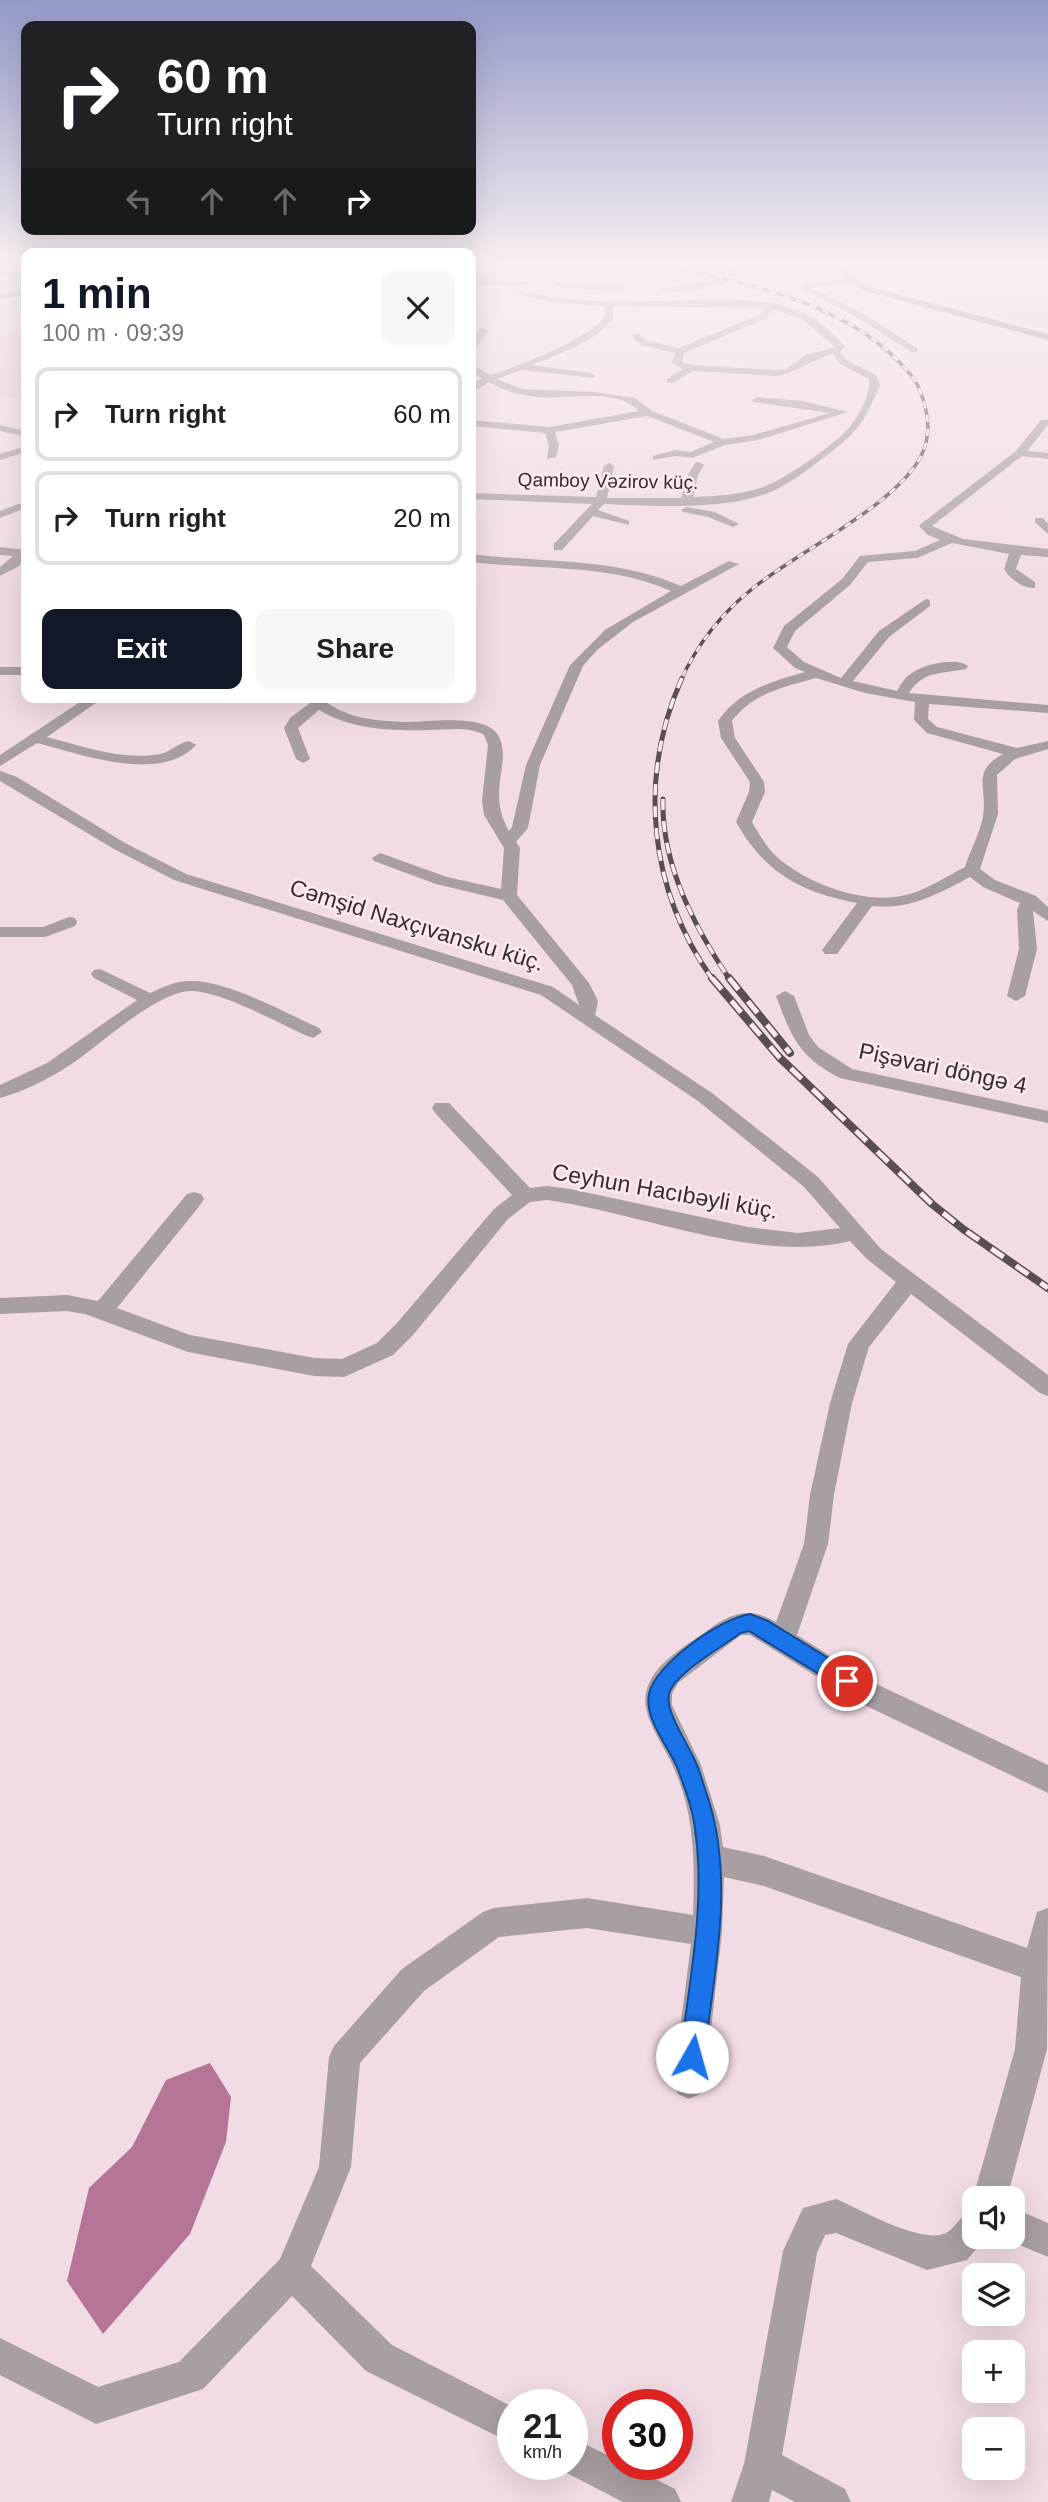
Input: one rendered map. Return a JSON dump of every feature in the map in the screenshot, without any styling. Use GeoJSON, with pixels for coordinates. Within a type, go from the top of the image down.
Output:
{"type":"FeatureCollection","features":[{"type":"Feature","properties":{"kind":"street"},"geometry":{"type":"LineString","coordinates":[[494,382],[538,393],[619,398],[639,404],[647,413],[723,442]]}},
{"type":"Feature","properties":{"kind":"street","name":"Qamboy Vəzirov küç."},"geometry":{"type":"LineString","coordinates":[[476,496],[658,503],[749,494],[787,480],[849,434],[862,415],[874,382]]}},
{"type":"Feature","properties":{"kind":"street"},"geometry":{"type":"LineString","coordinates":[[757,400],[803,404],[862,415]]}},
{"type":"Feature","properties":{"kind":"street"},"geometry":{"type":"LineString","coordinates":[[657,458],[675,453],[692,455],[723,442],[754,438],[844,412]]}},
{"type":"Feature","properties":{"kind":"street"},"geometry":{"type":"LineString","coordinates":[[476,423],[511,422],[549,430],[647,413]]}},
{"type":"Feature","properties":{"kind":"street"},"geometry":{"type":"LineString","coordinates":[[1045,422],[1020,453],[927,522],[925,529],[952,539],[1016,552],[1048,553]]}},
{"type":"Feature","properties":{"kind":"street"},"geometry":{"type":"LineString","coordinates":[[549,430],[554,445],[551,457]]}},
{"type":"Feature","properties":{"kind":"street"},"geometry":{"type":"LineString","coordinates":[[0,457],[21,451]]}},
{"type":"Feature","properties":{"kind":"street"},"geometry":{"type":"LineString","coordinates":[[1020,453],[1048,456]]}},
{"type":"Feature","properties":{"kind":"street"},"geometry":{"type":"LineString","coordinates":[[686,502],[693,475],[699,465]]}},
{"type":"Feature","properties":{"kind":"street"},"geometry":{"type":"LineString","coordinates":[[558,547],[601,500],[609,467]]}},
{"type":"Feature","properties":{"kind":"street"},"geometry":{"type":"LineString","coordinates":[[658,503],[681,510],[701,511],[733,524]]}},
{"type":"Feature","properties":{"kind":"street"},"geometry":{"type":"LineString","coordinates":[[0,515],[21,506]]}},
{"type":"Feature","properties":{"kind":"street"},"geometry":{"type":"LineString","coordinates":[[592,512],[625,523]]}},
{"type":"Feature","properties":{"kind":"street"},"geometry":{"type":"LineString","coordinates":[[1039,520],[1048,531]]}},
{"type":"Feature","properties":{"kind":"street"},"geometry":{"type":"LineString","coordinates":[[952,539],[917,554],[864,559],[846,582],[798,620],[782,639],[780,648],[797,664],[818,673],[900,696],[991,707],[1048,709]]}},
{"type":"Feature","properties":{"kind":"street"},"geometry":{"type":"LineString","coordinates":[[0,551],[21,555]]}},
{"type":"Feature","properties":{"kind":"street"},"geometry":{"type":"LineString","coordinates":[[1016,552],[1010,569],[1013,574],[1031,585]]}},
{"type":"Feature","properties":{"kind":"street"},"geometry":{"type":"LineString","coordinates":[[0,572],[21,557]]}},
{"type":"Feature","properties":{"kind":"street"},"geometry":{"type":"LineString","coordinates":[[476,559],[527,565],[593,568],[637,575],[669,584],[682,592]]}},
{"type":"Feature","properties":{"kind":"street"},"geometry":{"type":"LineString","coordinates":[[509,840],[520,828],[533,765],[577,665],[599,640],[624,622],[733,564]]}},
{"type":"Feature","properties":{"kind":"street"},"geometry":{"type":"LineString","coordinates":[[845,682],[884,634],[926,603]]}},
{"type":"Feature","properties":{"kind":"street"},"geometry":{"type":"LineString","coordinates":[[900,696],[912,677],[921,671],[961,666]]}},
{"type":"Feature","properties":{"kind":"street"},"geometry":{"type":"LineString","coordinates":[[0,671],[21,671]]}},
{"type":"Feature","properties":{"kind":"street"},"geometry":{"type":"LineString","coordinates":[[818,673],[750,694],[734,705],[725,721],[728,738],[757,782],[757,792],[744,822],[755,842],[773,862],[828,891],[867,901],[898,902],[916,897],[972,870],[991,816],[988,784],[991,774],[998,765],[1017,752],[1048,746]]}},
{"type":"Feature","properties":{"kind":"street"},"geometry":{"type":"LineString","coordinates":[[922,700],[921,720],[932,730],[1017,752]]}},
{"type":"Feature","properties":{"kind":"street"},"geometry":{"type":"LineString","coordinates":[[0,762],[87,703]]}},
{"type":"Feature","properties":{"kind":"street"},"geometry":{"type":"LineString","coordinates":[[303,760],[291,728],[313,703]]}},
{"type":"Feature","properties":{"kind":"street"},"geometry":{"type":"LineString","coordinates":[[318,703],[327,710],[370,723],[470,726],[486,731],[495,745],[492,815],[509,840],[513,860],[509,895]]}},
{"type":"Feature","properties":{"kind":"street"},"geometry":{"type":"LineString","coordinates":[[37,738],[113,756],[158,759],[172,756],[189,745]]}},
{"type":"Feature","properties":{"kind":"street","name":"Cəmşid Naxçıvansku küç."},"geometry":{"type":"LineString","coordinates":[[0,775],[51,802],[81,824],[153,865],[180,877],[547,991],[705,1097],[811,1182],[874,1254],[1048,1387]]}},
{"type":"Feature","properties":{"kind":"street"},"geometry":{"type":"LineString","coordinates":[[380,858],[442,881],[509,895],[580,983],[589,1001],[586,1017]]}},
{"type":"Feature","properties":{"kind":"street"},"geometry":{"type":"LineString","coordinates":[[972,870],[979,878],[1030,899],[1048,916]]}},
{"type":"Feature","properties":{"kind":"street"},"geometry":{"type":"LineString","coordinates":[[1016,996],[1028,949],[1025,910],[1030,899]]}},
{"type":"Feature","properties":{"kind":"street"},"geometry":{"type":"LineString","coordinates":[[831,950],[867,901]]}},
{"type":"Feature","properties":{"kind":"street"},"geometry":{"type":"LineString","coordinates":[[0,932],[45,932],[69,922]]}},
{"type":"Feature","properties":{"kind":"street"},"geometry":{"type":"LineString","coordinates":[[100,974],[150,1000]]}},
{"type":"Feature","properties":{"kind":"street"},"geometry":{"type":"LineString","coordinates":[[0,1092],[54,1067],[150,1000],[174,988],[191,986],[210,989],[313,1032]]}},
{"type":"Feature","properties":{"kind":"street","name":"Pişəvari döngə 4"},"geometry":{"type":"LineString","coordinates":[[785,996],[806,1048],[821,1061],[847,1073],[1048,1117]]}},
{"type":"Feature","properties":{"kind":"street"},"geometry":{"type":"LineString","coordinates":[[442,1108],[525,1196]]}},
{"type":"Feature","properties":{"kind":"street","name":"Ceyhun Hacıbəyli küç."},"geometry":{"type":"LineString","coordinates":[[0,1306],[67,1303],[103,1310],[163,1336],[188,1343],[303,1365],[344,1368],[385,1349],[405,1329],[501,1214],[525,1196],[547,1193],[570,1196],[748,1235],[798,1241],[827,1239],[855,1232]]}},
{"type":"Feature","properties":{"kind":"street"},"geometry":{"type":"LineString","coordinates":[[103,1310],[194,1199]]}},
{"type":"Feature","properties":{"kind":"street"},"geometry":{"type":"LineString","coordinates":[[782,1641],[816,1544],[822,1495],[833,1442],[859,1344],[909,1281]]}},
{"type":"Feature","properties":{"kind":"street"},"geometry":{"type":"LineString","coordinates":[[689,2083],[707,1931],[710,1859],[706,1825],[687,1765],[658,1706],[659,1692],[669,1674],[736,1624],[750,1623],[863,1691],[1048,1779]]}},
{"type":"Feature","properties":{"kind":"street"},"geometry":{"type":"LineString","coordinates":[[710,1859],[764,1871],[1037,1967]]}},
{"type":"Feature","properties":{"kind":"street"},"geometry":{"type":"LineString","coordinates":[[0,2356],[96,2406],[190,2376],[292,2272],[335,2166],[345,2057],[413,1980],[494,1923],[587,1913],[707,1931]]}},
{"type":"Feature","properties":{"kind":"street"},"geometry":{"type":"LineString","coordinates":[[993,2186],[1031,2049],[1037,1967],[1048,1923]]}},
{"type":"Feature","properties":{"kind":"street"},"geometry":{"type":"LineString","coordinates":[[750,2502],[762,2464],[800,2251],[815,2220],[836,2216],[927,2253],[955,2248],[962,2240]]}},
{"type":"Feature","properties":{"kind":"street"},"geometry":{"type":"LineString","coordinates":[[1025,2230],[1048,2240]]}},
{"type":"Feature","properties":{"kind":"street"},"geometry":{"type":"LineString","coordinates":[[292,2272],[379,2358],[497,2418]]}},
{"type":"Feature","properties":{"kind":"street"},"geometry":{"type":"LineString","coordinates":[[588,2464],[662,2502]]}},
{"type":"Feature","properties":{"kind":"street"},"geometry":{"type":"LineString","coordinates":[[762,2464],[832,2502]]}},
{"type":"Feature","properties":{"kind":"shaded area"},"geometry":{"type":"Polygon","coordinates":[[[0,382],[21,382],[21,399],[0,396],[0,382]]]}},
{"type":"Feature","properties":{"kind":"shaded area"},"geometry":{"type":"Polygon","coordinates":[[[210,2063],[231,2097],[226,2142],[190,2234],[103,2334],[67,2281],[89,2188],[132,2147],[166,2080],[210,2063]]]}},
{"type":"Feature","properties":{"kind":"railway"},"geometry":{"type":"LineString","coordinates":[[681,680],[703,642],[741,598],[870,509],[910,473],[925,447],[928,422],[924,402],[915,382]]}},
{"type":"Feature","properties":{"kind":"railway"},"geometry":{"type":"LineString","coordinates":[[682,678],[668,716],[659,755],[655,794],[657,833],[663,872],[675,909],[691,945],[713,980]]}},
{"type":"Feature","properties":{"kind":"railway"},"geometry":{"type":"LineString","coordinates":[[663,799],[664,823],[674,871],[704,939],[730,980]]}},
{"type":"Feature","properties":{"kind":"railway"},"geometry":{"type":"LineString","coordinates":[[712,978],[779,1057],[932,1204],[1048,1288]]}},
{"type":"Feature","properties":{"kind":"railway"},"geometry":{"type":"LineString","coordinates":[[729,978],[790,1053]]}},
{"type":"Feature","properties":{"kind":"route"},"geometry":{"type":"LineString","coordinates":[[692,2057],[707,1931],[710,1859],[706,1825],[687,1765],[658,1706],[659,1692],[669,1674],[736,1624],[750,1623],[761,1627],[847,1681]]}}]}
